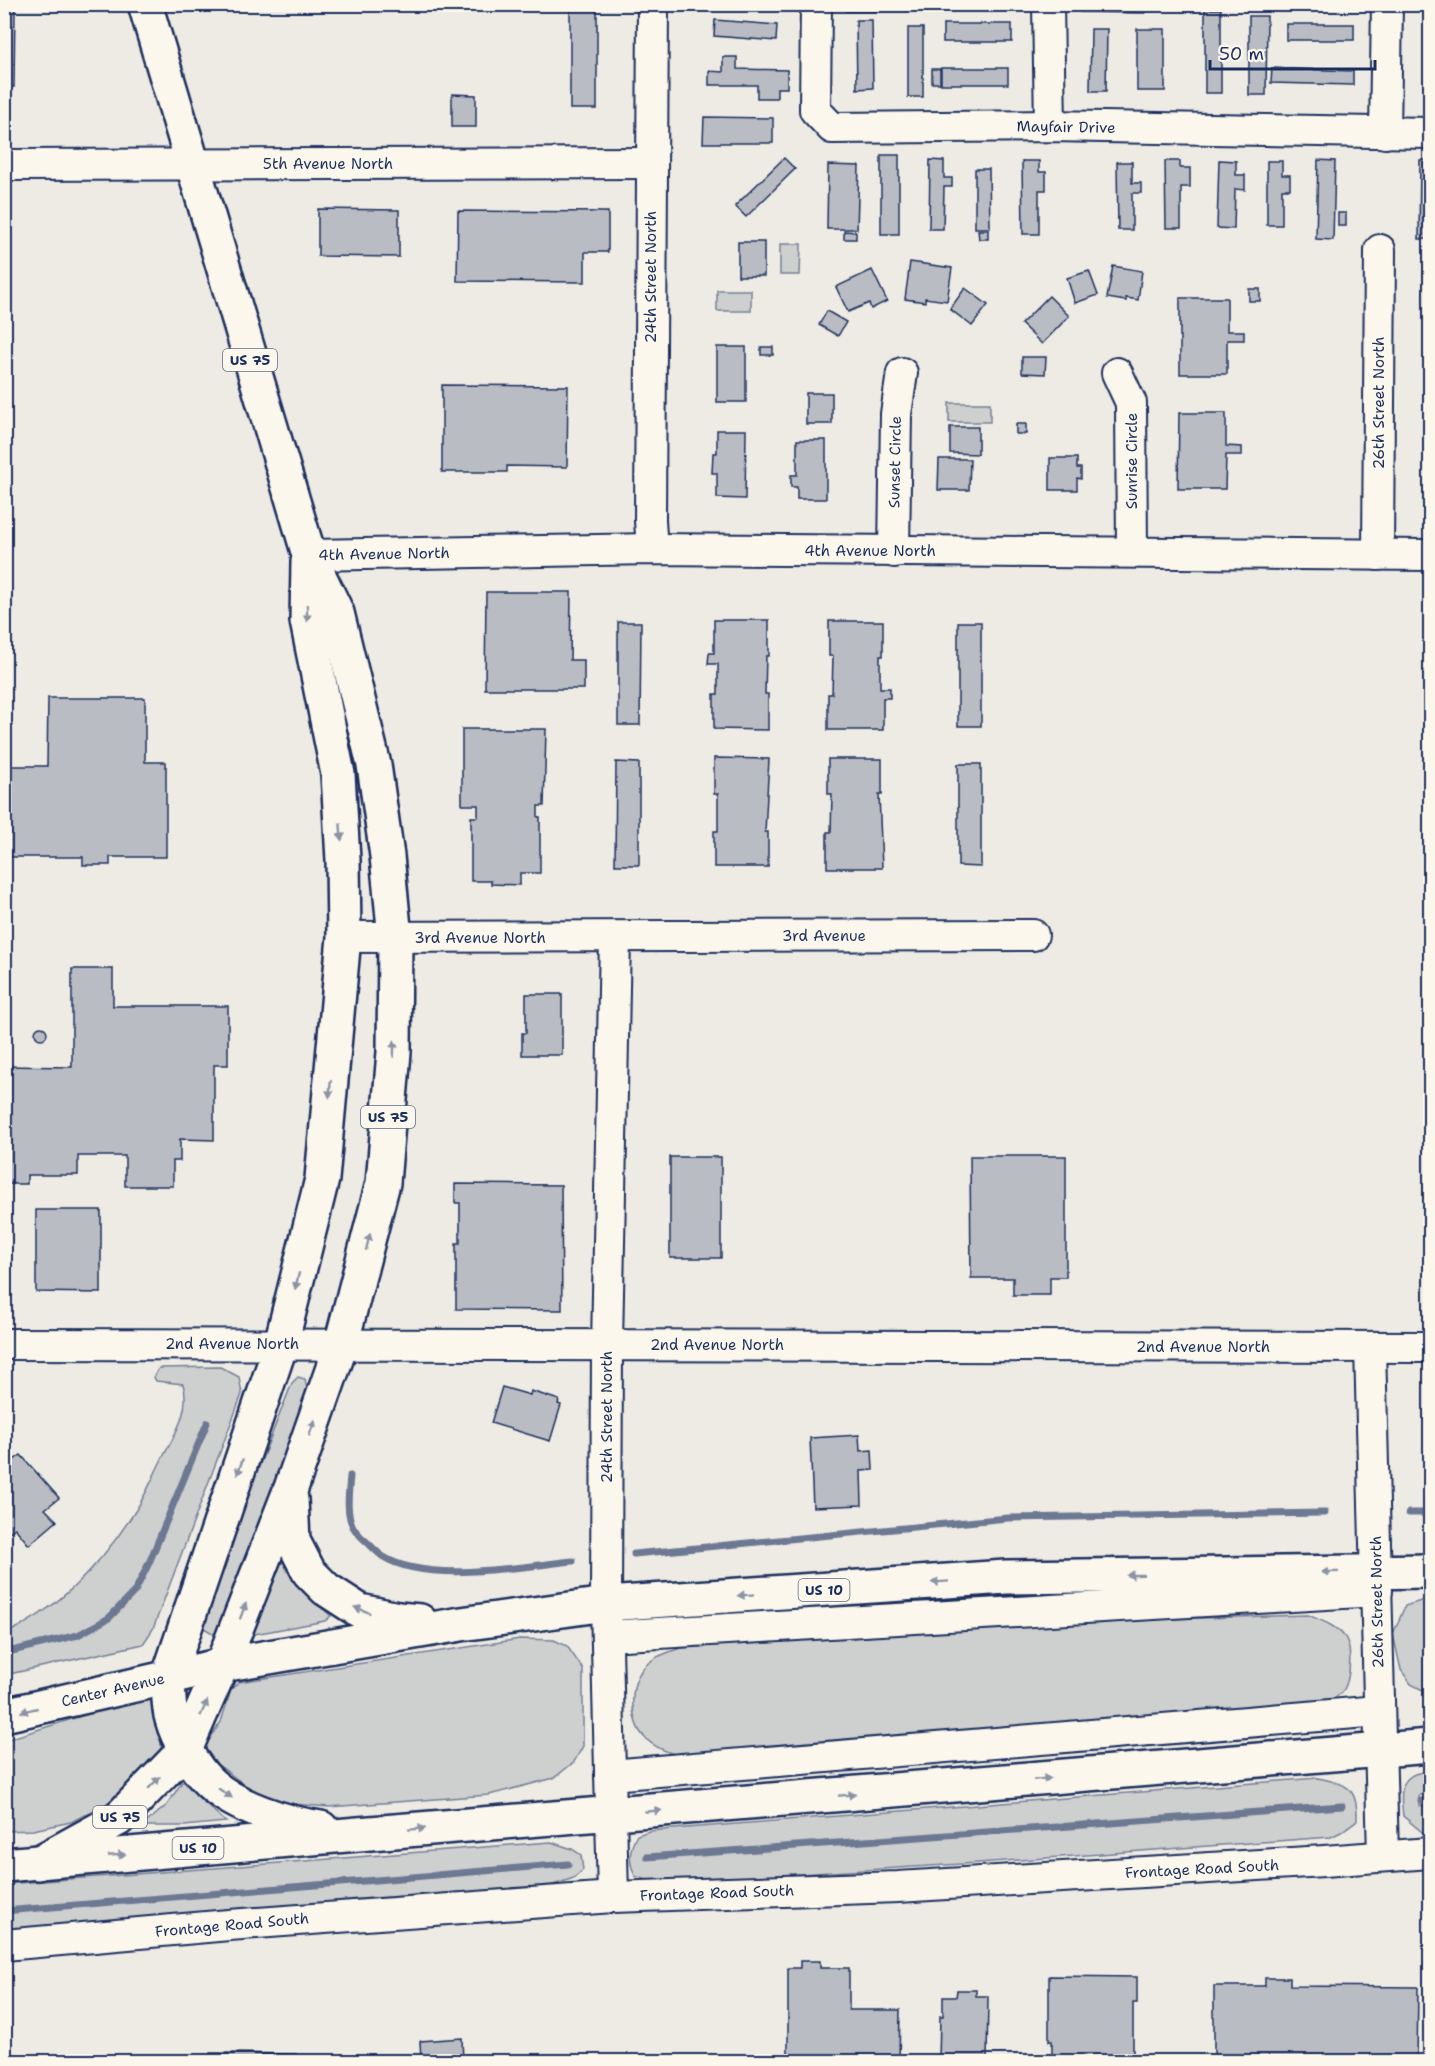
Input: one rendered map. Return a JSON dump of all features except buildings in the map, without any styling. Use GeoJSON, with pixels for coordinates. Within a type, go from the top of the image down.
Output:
{"type":"FeatureCollection","features":[{"type":"Feature","properties":{"kind":"main road","name":"US 75"},"geometry":{"type":"LineString","coordinates":[[38,1863],[118,1819],[185,1750],[222,1665],[291,1488],[341,1345],[383,1183],[394,1052],[395,938],[387,856],[374,765],[337,614],[309,555],[145,4]]}},
{"type":"Feature","properties":{"kind":"main road","name":"US 75"},"geometry":{"type":"LineString","coordinates":[[168,1678],[281,1344],[322,1179],[344,937],[343,860],[338,774],[307,621],[309,555]]}},
{"type":"Feature","properties":{"kind":"main road"},"geometry":{"type":"LineString","coordinates":[[291,1488],[293,1541],[309,1572],[326,1589],[360,1611],[398,1619],[461,1624]]}},
{"type":"Feature","properties":{"kind":"main road","name":"US 10"},"geometry":{"type":"LineString","coordinates":[[222,1665],[461,1624],[607,1620],[1006,1577],[1376,1581],[1431,1571]]}},
{"type":"Feature","properties":{"kind":"main road","name":"Center Avenue"},"geometry":{"type":"LineString","coordinates":[[4,1715],[222,1665]]}},
{"type":"Feature","properties":{"kind":"main road"},"geometry":{"type":"LineString","coordinates":[[168,1678],[171,1718],[185,1750],[210,1783],[246,1807],[296,1825],[358,1834]]}},
{"type":"Feature","properties":{"kind":"main road","name":"US 10"},"geometry":{"type":"LineString","coordinates":[[4,1865],[1431,1746]]}},
{"type":"Feature","properties":{"kind":"street","name":"24th Street North"},"geometry":{"type":"LineString","coordinates":[[652,4],[652,549]]}},
{"type":"Feature","properties":{"kind":"street","name":"Mayfair Drive"},"geometry":{"type":"LineString","coordinates":[[816,4],[815,110],[832,128],[1050,126],[1431,133]]}},
{"type":"Feature","properties":{"kind":"street"},"geometry":{"type":"LineString","coordinates":[[1048,4],[1050,126]]}},
{"type":"Feature","properties":{"kind":"street"},"geometry":{"type":"LineString","coordinates":[[1385,133],[1387,4]]}},
{"type":"Feature","properties":{"kind":"street","name":"5th Avenue North"},"geometry":{"type":"LineString","coordinates":[[4,165],[651,163]]}},
{"type":"Feature","properties":{"kind":"street","name":"26th Street North"},"geometry":{"type":"LineString","coordinates":[[1378,555],[1380,250]]}},
{"type":"Feature","properties":{"kind":"street","name":"Sunset Circle"},"geometry":{"type":"LineString","coordinates":[[894,552],[896,414],[902,374]]}},
{"type":"Feature","properties":{"kind":"street","name":"Sunrise Circle"},"geometry":{"type":"LineString","coordinates":[[1117,374],[1131,403],[1132,552]]}},
{"type":"Feature","properties":{"kind":"street","name":"4th Avenue North"},"geometry":{"type":"LineString","coordinates":[[309,555],[652,549],[1431,555]]}},
{"type":"Feature","properties":{"kind":"street","name":"3rd Avenue"},"geometry":{"type":"LineString","coordinates":[[615,938],[1034,935]]}},
{"type":"Feature","properties":{"kind":"street","name":"3rd Avenue North"},"geometry":{"type":"LineString","coordinates":[[344,937],[615,938]]}},
{"type":"Feature","properties":{"kind":"street","name":"24th Street North"},"geometry":{"type":"LineString","coordinates":[[613,1897],[607,1620],[607,1345],[615,938]]}},
{"type":"Feature","properties":{"kind":"street","name":"2nd Avenue North"},"geometry":{"type":"LineString","coordinates":[[4,1344],[1431,1347]]}},
{"type":"Feature","properties":{"kind":"street","name":"26th Street North"},"geometry":{"type":"LineString","coordinates":[[1371,1347],[1383,1856]]}},
{"type":"Feature","properties":{"kind":"street"},"geometry":{"type":"LineString","coordinates":[[610,1775],[1379,1711]]}},
{"type":"Feature","properties":{"kind":"street","name":"Frontage Road South"},"geometry":{"type":"LineString","coordinates":[[4,1945],[230,1925],[613,1897],[898,1887],[1431,1853]]}},
{"type":"Feature","properties":{"kind":"shaded area"},"geometry":{"type":"Polygon","coordinates":[[[780,244],[801,244],[800,275],[780,275],[780,244]]]}},
{"type":"Feature","properties":{"kind":"shaded area"},"geometry":{"type":"Polygon","coordinates":[[[717,290],[751,290],[751,311],[717,311],[717,290]]]}},
{"type":"Feature","properties":{"kind":"shaded area"},"geometry":{"type":"Polygon","coordinates":[[[949,403],[990,403],[990,422],[949,422],[949,403]]]}},
{"type":"Feature","properties":{"kind":"shaded area"},"geometry":{"type":"Polygon","coordinates":[[[220,1367],[239,1377],[242,1394],[153,1629],[143,1644],[5,1675],[5,1634],[44,1611],[95,1565],[136,1510],[177,1431],[185,1403],[183,1384],[156,1381],[154,1377],[159,1368],[220,1367]]]}},
{"type":"Feature","properties":{"kind":"shaded area"},"geometry":{"type":"Polygon","coordinates":[[[298,1377],[305,1379],[307,1389],[305,1407],[219,1637],[197,1624],[292,1383],[298,1377]]]}},
{"type":"Feature","properties":{"kind":"shaded area"},"geometry":{"type":"Polygon","coordinates":[[[282,1558],[301,1589],[331,1616],[325,1621],[249,1635],[282,1558]]]}},
{"type":"Feature","properties":{"kind":"shaded area"},"geometry":{"type":"Polygon","coordinates":[[[1430,1598],[1430,1694],[1411,1684],[1401,1670],[1393,1634],[1405,1606],[1430,1598]]]}},
{"type":"Feature","properties":{"kind":"shaded area"},"geometry":{"type":"Polygon","coordinates":[[[1308,1615],[1336,1629],[1344,1636],[1349,1648],[1349,1673],[1344,1688],[1339,1695],[1320,1705],[678,1755],[661,1749],[645,1738],[636,1724],[634,1715],[634,1687],[641,1671],[654,1659],[681,1648],[992,1624],[1308,1615]]]}},
{"type":"Feature","properties":{"kind":"shaded area"},"geometry":{"type":"Polygon","coordinates":[[[520,1639],[554,1640],[567,1646],[583,1669],[583,1746],[574,1762],[554,1778],[489,1795],[329,1807],[281,1803],[249,1788],[217,1764],[204,1747],[221,1722],[231,1690],[239,1682],[520,1639]]]}},
{"type":"Feature","properties":{"kind":"shaded area"},"geometry":{"type":"Polygon","coordinates":[[[150,1699],[161,1741],[161,1751],[139,1779],[104,1805],[71,1822],[33,1830],[5,1831],[5,1740],[123,1703],[150,1699]]]}},
{"type":"Feature","properties":{"kind":"shaded area"},"geometry":{"type":"Polygon","coordinates":[[[1430,1771],[1430,1794],[1419,1795],[1419,1806],[1430,1806],[1430,1831],[1422,1832],[1403,1816],[1402,1790],[1407,1779],[1420,1772],[1430,1771]]]}},
{"type":"Feature","properties":{"kind":"shaded area"},"geometry":{"type":"Polygon","coordinates":[[[1318,1778],[1336,1782],[1349,1789],[1353,1794],[1357,1809],[1357,1820],[1331,1837],[978,1863],[656,1883],[635,1876],[630,1860],[632,1845],[637,1835],[649,1831],[1318,1778]]]}},
{"type":"Feature","properties":{"kind":"shaded area"},"geometry":{"type":"Polygon","coordinates":[[[182,1782],[187,1782],[196,1795],[226,1822],[184,1826],[142,1826],[167,1805],[182,1782]]]}},
{"type":"Feature","properties":{"kind":"shaded area"},"geometry":{"type":"Polygon","coordinates":[[[551,1842],[572,1849],[581,1855],[583,1870],[574,1878],[550,1886],[359,1899],[5,1931],[5,1884],[551,1842]]]}},
{"type":"Feature","properties":{"kind":"waterway"},"geometry":{"type":"LineString","coordinates":[[4,1653],[78,1635],[109,1618],[135,1591],[149,1563],[207,1423]]}},
{"type":"Feature","properties":{"kind":"waterway"},"geometry":{"type":"LineString","coordinates":[[350,1476],[348,1499],[354,1528],[382,1556],[401,1565],[449,1572],[573,1561]]}},
{"type":"Feature","properties":{"kind":"waterway"},"geometry":{"type":"LineString","coordinates":[[634,1554],[1008,1518],[1325,1513]]}},
{"type":"Feature","properties":{"kind":"waterway"},"geometry":{"type":"LineString","coordinates":[[1409,1513],[1430,1513]]}},
{"type":"Feature","properties":{"kind":"waterway"},"geometry":{"type":"LineString","coordinates":[[1421,1801],[1430,1800]]}},
{"type":"Feature","properties":{"kind":"waterway"},"geometry":{"type":"LineString","coordinates":[[647,1857],[1342,1806]]}},
{"type":"Feature","properties":{"kind":"waterway"},"geometry":{"type":"LineString","coordinates":[[4,1911],[568,1864]]}}]}
